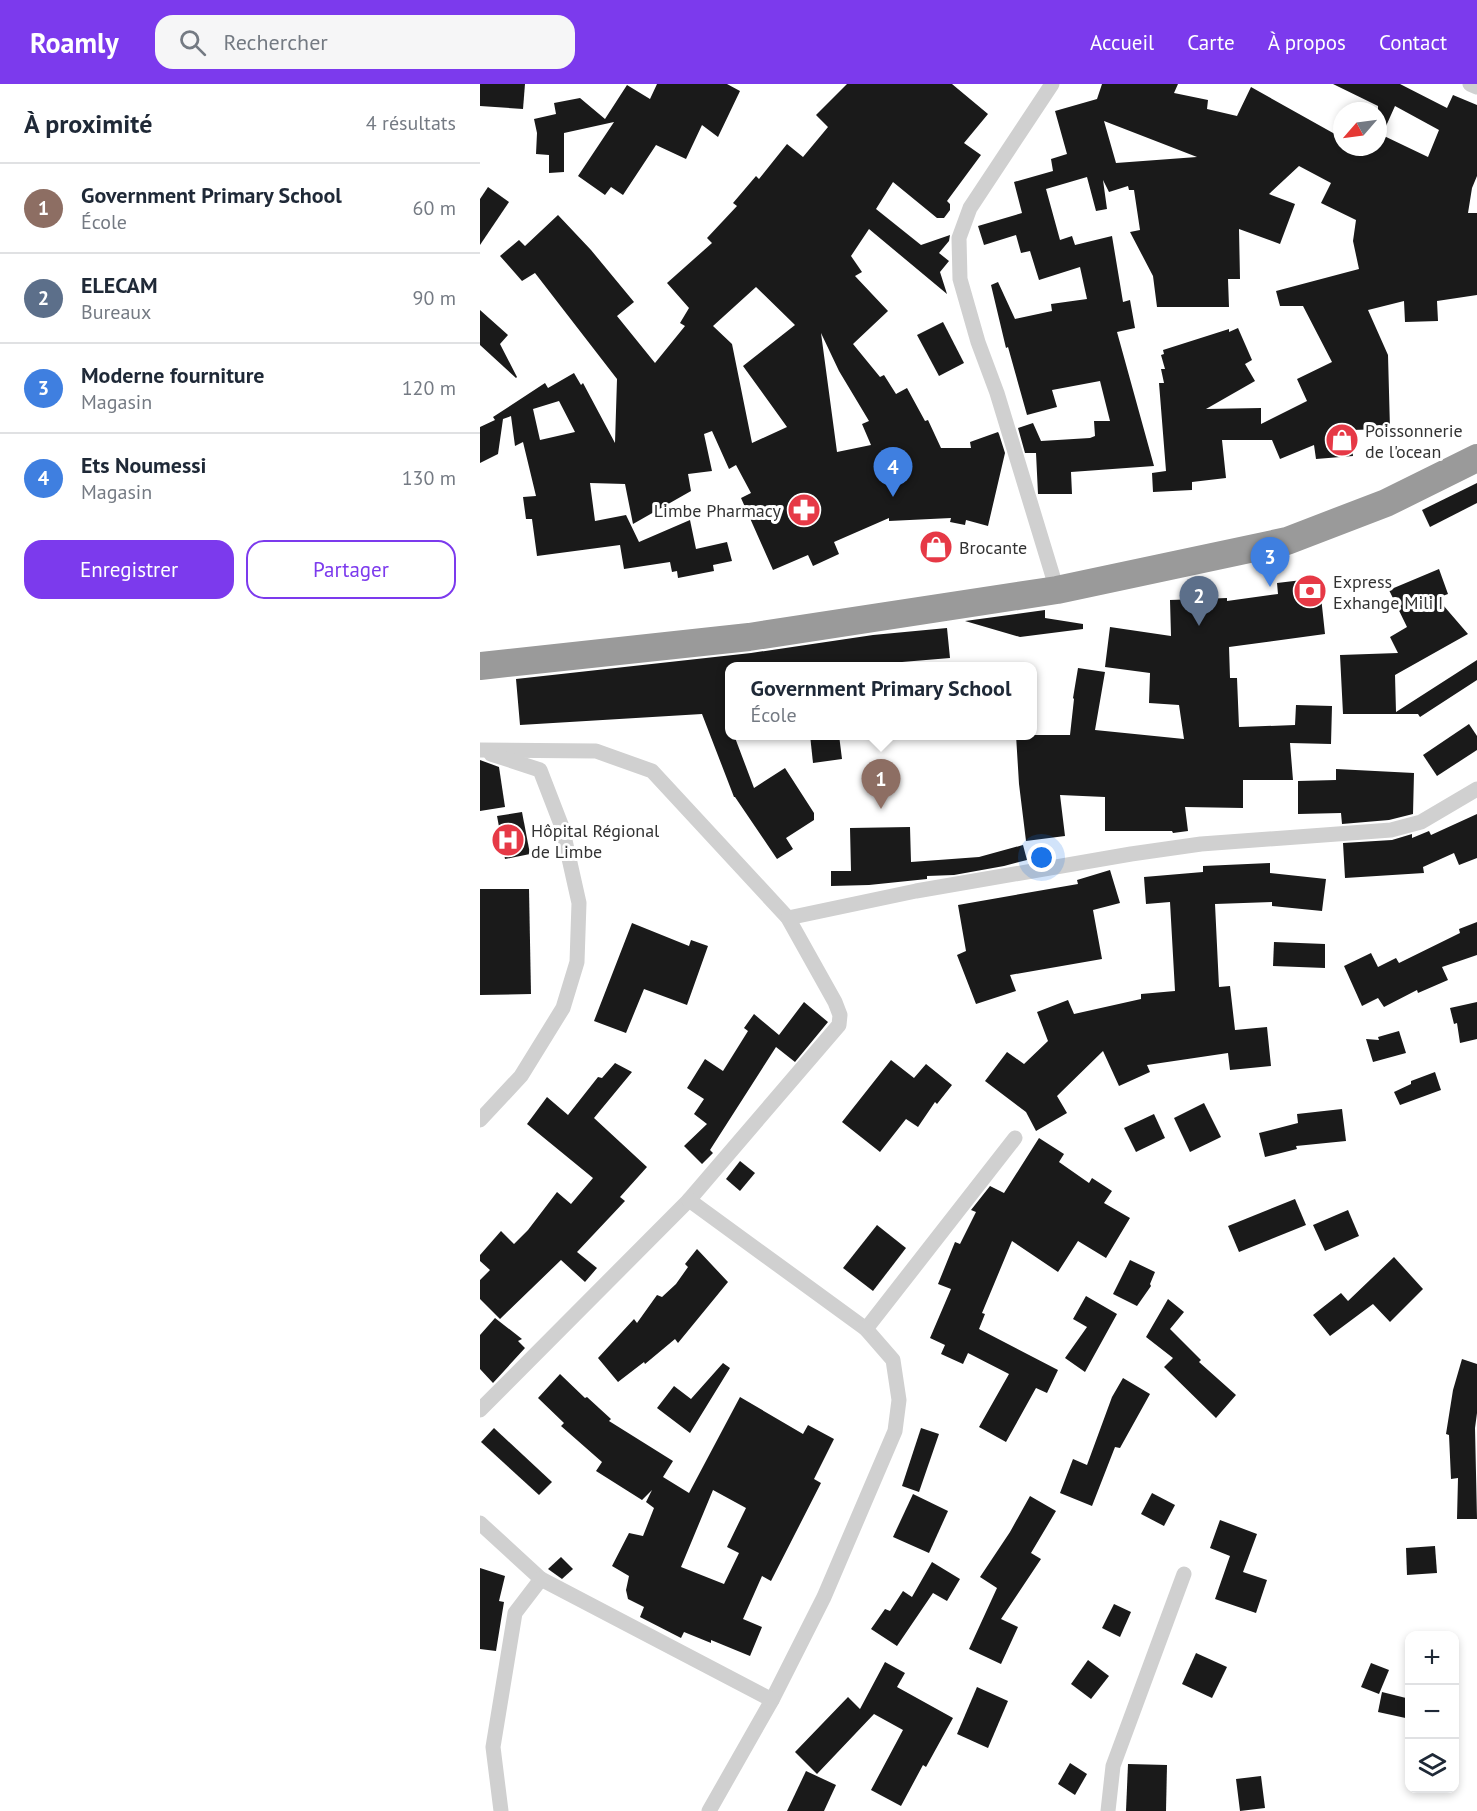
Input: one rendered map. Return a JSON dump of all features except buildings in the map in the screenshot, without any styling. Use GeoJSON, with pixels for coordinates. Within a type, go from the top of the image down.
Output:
{"type":"FeatureCollection","features":[{"type":"Feature","properties":{"kind":"highway"},"geometry":{"type":"LineString","coordinates":[[480,666],[749,637],[1057,590],[1287,541],[1386,503],[1477,458]]}},
{"type":"Feature","properties":{"kind":"street"},"geometry":{"type":"LineString","coordinates":[[1052,84],[970,208],[959,238],[960,279],[1057,590]]}},
{"type":"Feature","properties":{"kind":"street"},"geometry":{"type":"LineString","coordinates":[[1470,84],[1477,87]]}},
{"type":"Feature","properties":{"kind":"street"},"geometry":{"type":"LineString","coordinates":[[480,750],[596,751],[652,771],[788,918],[840,1015],[839,1024],[689,1200],[480,1410]]}},
{"type":"Feature","properties":{"kind":"street"},"geometry":{"type":"LineString","coordinates":[[480,750],[540,770],[562,827],[579,903],[577,962],[563,1008],[521,1076],[480,1120]]}},
{"type":"Feature","properties":{"kind":"street"},"geometry":{"type":"LineString","coordinates":[[788,918],[916,891],[1131,854],[1246,840],[1391,830],[1421,822],[1477,789]]}},
{"type":"Feature","properties":{"kind":"street"},"geometry":{"type":"LineString","coordinates":[[866,1329],[1016,1138]]}},
{"type":"Feature","properties":{"kind":"street"},"geometry":{"type":"LineString","coordinates":[[689,1200],[866,1329],[893,1360],[899,1400],[895,1431],[824,1597],[772,1700],[709,1811]]}},
{"type":"Feature","properties":{"kind":"street"},"geometry":{"type":"LineString","coordinates":[[480,1522],[541,1579],[772,1700]]}},
{"type":"Feature","properties":{"kind":"street"},"geometry":{"type":"LineString","coordinates":[[1108,1811],[1113,1766],[1184,1574]]}},
{"type":"Feature","properties":{"kind":"street"},"geometry":{"type":"LineString","coordinates":[[501,1811],[493,1747],[515,1613],[541,1579]]}},
{"type":"Feature","properties":{"kind":"place","name":"Poissonnerie de l'ocean"},"geometry":{"type":"Point","coordinates":[1342,440]}},
{"type":"Feature","properties":{"kind":"place","name":"Ets Noumessi"},"geometry":{"type":"Point","coordinates":[893,497]}},
{"type":"Feature","properties":{"kind":"place","name":"Limbe Pharmacy"},"geometry":{"type":"Point","coordinates":[804,510]}},
{"type":"Feature","properties":{"kind":"place","name":"Brocante"},"geometry":{"type":"Point","coordinates":[936,547]}},
{"type":"Feature","properties":{"kind":"place","name":"Moderne fourniture"},"geometry":{"type":"Point","coordinates":[1270,587]}},
{"type":"Feature","properties":{"kind":"place","name":"Express Exhange Mili I"},"geometry":{"type":"Point","coordinates":[1310,591]}},
{"type":"Feature","properties":{"kind":"place","name":"ELECAM"},"geometry":{"type":"Point","coordinates":[1199,626]}},
{"type":"Feature","properties":{"kind":"place","name":"Government Primary School"},"geometry":{"type":"Point","coordinates":[881,809]}},
{"type":"Feature","properties":{"kind":"place","name":"Hôpital Régional de Limbe"},"geometry":{"type":"Point","coordinates":[508,840]}}]}
